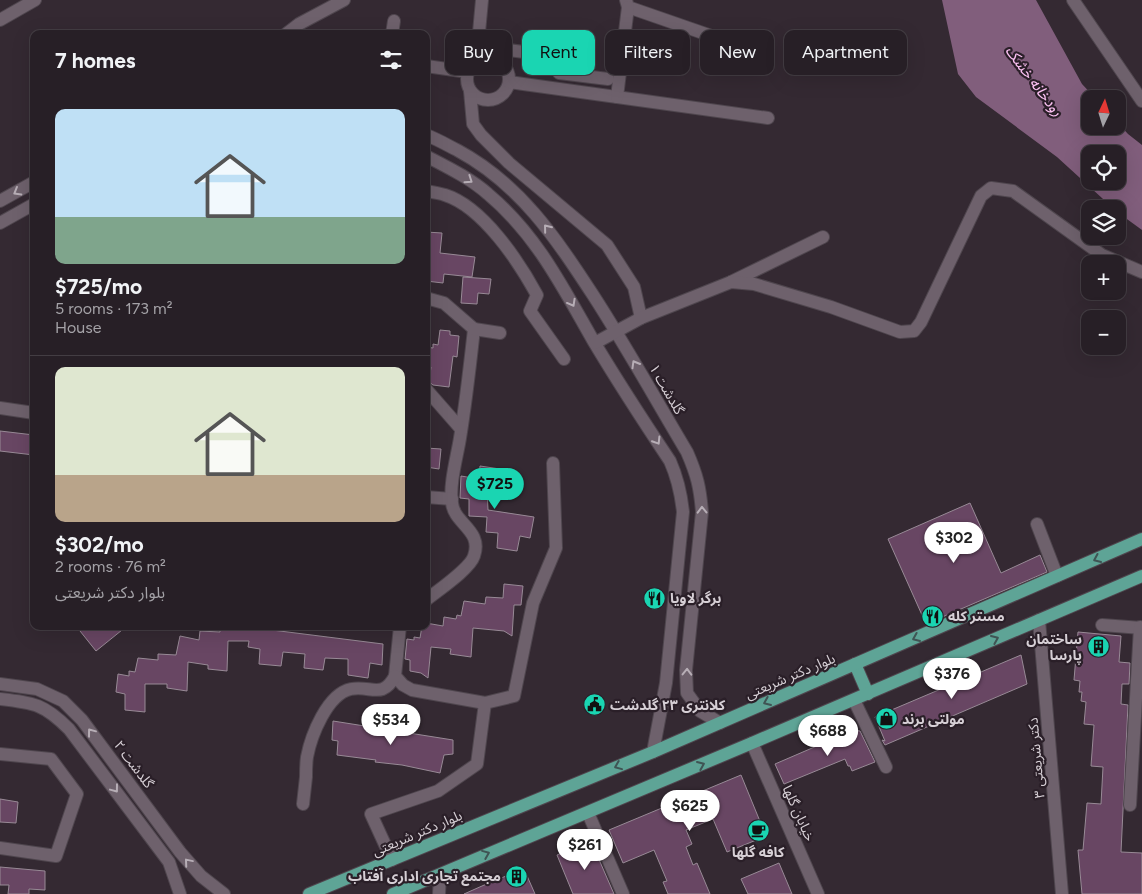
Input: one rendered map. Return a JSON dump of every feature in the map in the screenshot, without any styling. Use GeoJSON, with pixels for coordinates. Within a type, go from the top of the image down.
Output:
{"type":"FeatureCollection","features":[{"type":"Feature","properties":{"kind":"main road","name":"بلوار دکتر شریعتی"},"geometry":{"type":"LineString","coordinates":[[309,894],[653,752],[1142,539]]}},
{"type":"Feature","properties":{"kind":"main road"},"geometry":{"type":"LineString","coordinates":[[396,893],[752,744],[1142,576]]}},
{"type":"Feature","properties":{"kind":"main road"},"geometry":{"type":"LineString","coordinates":[[856,664],[868,694]]}},
{"type":"Feature","properties":{"kind":"street"},"geometry":{"type":"LineString","coordinates":[[0,20],[35,0]]}},
{"type":"Feature","properties":{"kind":"street"},"geometry":{"type":"LineString","coordinates":[[291,30],[344,0]]}},
{"type":"Feature","properties":{"kind":"street"},"geometry":{"type":"LineString","coordinates":[[479,30],[482,0]]}},
{"type":"Feature","properties":{"kind":"street"},"geometry":{"type":"LineString","coordinates":[[1073,0],[1142,101]]}},
{"type":"Feature","properties":{"kind":"street"},"geometry":{"type":"LineString","coordinates":[[616,97],[627,3],[700,31]]}},
{"type":"Feature","properties":{"kind":"street"},"geometry":{"type":"LineString","coordinates":[[393,30],[394,20]]}},
{"type":"Feature","properties":{"kind":"street"},"geometry":{"type":"LineString","coordinates":[[430,67],[445,69]]}},
{"type":"Feature","properties":{"kind":"street"},"geometry":{"type":"LineString","coordinates":[[468,75],[467,85],[470,91],[473,124],[481,135],[509,163],[607,245],[634,287],[642,318]]}},
{"type":"Feature","properties":{"kind":"street"},"geometry":{"type":"LineString","coordinates":[[470,91],[481,100],[496,99],[506,89],[509,82],[508,75]]}},
{"type":"Feature","properties":{"kind":"street"},"geometry":{"type":"LineString","coordinates":[[558,89],[559,75]]}},
{"type":"Feature","properties":{"kind":"street"},"geometry":{"type":"LineString","coordinates":[[575,75],[608,79]]}},
{"type":"Feature","properties":{"kind":"street"},"geometry":{"type":"LineString","coordinates":[[509,82],[768,118]]}},
{"type":"Feature","properties":{"kind":"street","name":"گلدشت ۱"},"geometry":{"type":"LineString","coordinates":[[430,137],[469,157],[500,178],[524,201],[549,230],[616,331],[687,452],[696,471],[700,487],[702,512],[686,670],[687,693],[700,711],[720,723]]}},
{"type":"Feature","properties":{"kind":"street"},"geometry":{"type":"LineString","coordinates":[[430,158],[459,173],[487,193],[510,214],[534,242],[556,274],[595,343],[670,461],[678,478],[683,512],[666,684],[653,752]]}},
{"type":"Feature","properties":{"kind":"street"},"geometry":{"type":"LineString","coordinates":[[0,201],[30,184]]}},
{"type":"Feature","properties":{"kind":"street"},"geometry":{"type":"LineString","coordinates":[[731,282],[754,284],[831,307],[900,332],[914,331],[921,322],[981,196],[991,188],[1013,190],[1102,254],[1142,272]]}},
{"type":"Feature","properties":{"kind":"street"},"geometry":{"type":"LineString","coordinates":[[430,192],[446,195],[472,210],[502,241],[537,295],[530,312],[564,359]]}},
{"type":"Feature","properties":{"kind":"street"},"geometry":{"type":"LineString","coordinates":[[0,223],[30,206]]}},
{"type":"Feature","properties":{"kind":"street"},"geometry":{"type":"LineString","coordinates":[[595,343],[642,318],[731,282],[823,237]]}},
{"type":"Feature","properties":{"kind":"street"},"geometry":{"type":"LineString","coordinates":[[430,299],[444,303],[474,328],[500,333]]}},
{"type":"Feature","properties":{"kind":"street"},"geometry":{"type":"LineString","coordinates":[[430,597],[468,566],[474,556],[475,544],[473,534],[455,513],[452,499],[474,328]]}},
{"type":"Feature","properties":{"kind":"street"},"geometry":{"type":"LineString","coordinates":[[430,394],[461,429]]}},
{"type":"Feature","properties":{"kind":"street"},"geometry":{"type":"LineString","coordinates":[[0,408],[30,412]]}},
{"type":"Feature","properties":{"kind":"street"},"geometry":{"type":"LineString","coordinates":[[395,676],[403,685],[412,690],[485,703],[514,696],[533,603],[556,548],[553,463]]}},
{"type":"Feature","properties":{"kind":"street"},"geometry":{"type":"LineString","coordinates":[[430,497],[452,499]]}},
{"type":"Feature","properties":{"kind":"street"},"geometry":{"type":"LineString","coordinates":[[1037,524],[1058,576]]}},
{"type":"Feature","properties":{"kind":"street"},"geometry":{"type":"LineString","coordinates":[[674,602],[693,603]]}},
{"type":"Feature","properties":{"kind":"street","name":"۳ دکتر شریعتی"},"geometry":{"type":"LineString","coordinates":[[1039,620],[1062,894]]}},
{"type":"Feature","properties":{"kind":"street"},"geometry":{"type":"LineString","coordinates":[[1102,625],[1141,628],[1130,805]]}},
{"type":"Feature","properties":{"kind":"street"},"geometry":{"type":"LineString","coordinates":[[303,804],[307,758],[321,717],[335,697],[351,689],[384,689],[390,685],[395,676],[399,630]]}},
{"type":"Feature","properties":{"kind":"street","name":"گلدشت ۲"},"geometry":{"type":"LineString","coordinates":[[0,684],[37,689],[63,701],[82,720],[195,870],[224,894]]}},
{"type":"Feature","properties":{"kind":"street"},"geometry":{"type":"LineString","coordinates":[[0,699],[33,703],[53,713],[69,729],[169,862],[180,894]]}},
{"type":"Feature","properties":{"kind":"street"},"geometry":{"type":"LineString","coordinates":[[854,700],[886,766]]}},
{"type":"Feature","properties":{"kind":"street"},"geometry":{"type":"LineString","coordinates":[[392,860],[371,814],[438,791],[477,764],[485,703]]}},
{"type":"Feature","properties":{"kind":"street","name":"خیابان گلها"},"geometry":{"type":"LineString","coordinates":[[752,744],[818,894]]}},
{"type":"Feature","properties":{"kind":"street"},"geometry":{"type":"LineString","coordinates":[[0,754],[51,759],[77,794],[56,856],[0,848]]}},
{"type":"Feature","properties":{"kind":"street"},"geometry":{"type":"LineString","coordinates":[[588,813],[623,894]]}},
{"type":"Feature","properties":{"kind":"street"},"geometry":{"type":"LineString","coordinates":[[439,894],[440,875]]}},
{"type":"Feature","properties":{"kind":"water","name":"رودخانه خشک"},"geometry":{"type":"Polygon","coordinates":[[[942,0],[1036,0],[1082,84],[1088,90],[1081,90],[1081,135],[1126,135],[1126,132],[1142,145],[1142,230],[1126,218],[1126,200],[1104,200],[1093,190],[1126,190],[1126,145],[1081,145],[1081,179],[1057,157],[976,97],[958,74],[942,0]]]}},
{"type":"Feature","properties":{"kind":"building"},"geometry":{"type":"Polygon","coordinates":[[[430,232],[442,233],[440,253],[475,257],[472,277],[444,274],[443,283],[430,281],[430,232]]]}},
{"type":"Feature","properties":{"kind":"building"},"geometry":{"type":"Polygon","coordinates":[[[463,277],[491,279],[489,294],[478,293],[477,304],[461,303],[463,277]]]}},
{"type":"Feature","properties":{"kind":"building"},"geometry":{"type":"Polygon","coordinates":[[[440,330],[450,331],[450,335],[459,336],[457,357],[453,356],[449,387],[433,385],[430,383],[430,348],[433,348],[433,344],[438,345],[440,330]]]}},
{"type":"Feature","properties":{"kind":"building"},"geometry":{"type":"Polygon","coordinates":[[[0,431],[30,435],[30,455],[0,451],[0,431]]]}},
{"type":"Feature","properties":{"kind":"building"},"geometry":{"type":"Polygon","coordinates":[[[430,448],[441,449],[439,469],[430,468],[430,448]]]}},
{"type":"Feature","properties":{"kind":"building"},"geometry":{"type":"Polygon","coordinates":[[[480,466],[500,469],[499,488],[487,489],[488,510],[534,517],[530,538],[520,536],[517,551],[497,548],[498,533],[486,532],[487,517],[469,516],[469,499],[460,498],[461,476],[479,479],[480,466]]]}},
{"type":"Feature","properties":{"kind":"building"},"geometry":{"type":"Polygon","coordinates":[[[970,503],[1001,573],[1040,555],[1047,572],[926,624],[888,539],[970,503]]]}},
{"type":"Feature","properties":{"kind":"building"},"geometry":{"type":"Polygon","coordinates":[[[504,584],[523,586],[521,605],[514,605],[512,636],[504,631],[473,628],[471,657],[450,654],[451,649],[431,647],[428,678],[421,673],[410,671],[410,660],[405,659],[407,639],[414,640],[414,637],[420,638],[421,630],[430,630],[430,624],[443,626],[444,617],[456,619],[457,615],[461,616],[464,601],[485,604],[486,597],[503,598],[504,584]]]}},
{"type":"Feature","properties":{"kind":"building"},"geometry":{"type":"Polygon","coordinates":[[[79,630],[122,630],[96,651],[79,630]]]}},
{"type":"Feature","properties":{"kind":"building"},"geometry":{"type":"Polygon","coordinates":[[[220,630],[272,630],[383,644],[382,665],[370,663],[368,678],[348,675],[348,659],[325,658],[323,670],[304,668],[305,654],[283,652],[281,666],[259,664],[260,649],[248,647],[249,641],[228,641],[227,671],[208,669],[208,665],[188,662],[187,691],[167,688],[167,684],[145,684],[145,712],[125,710],[125,694],[116,692],[118,674],[129,676],[129,671],[135,672],[138,658],[158,660],[158,654],[176,655],[180,636],[199,640],[200,631],[220,632],[220,630]]]}},
{"type":"Feature","properties":{"kind":"building"},"geometry":{"type":"Polygon","coordinates":[[[1078,632],[1121,636],[1119,662],[1130,663],[1129,684],[1122,684],[1121,704],[1128,705],[1121,852],[1142,853],[1142,894],[1082,894],[1078,850],[1083,850],[1087,803],[1101,804],[1103,767],[1091,766],[1094,725],[1084,724],[1086,702],[1081,701],[1082,692],[1079,692],[1080,681],[1074,680],[1078,632]]]}},
{"type":"Feature","properties":{"kind":"building"},"geometry":{"type":"Polygon","coordinates":[[[1021,655],[1027,684],[885,745],[875,717],[1021,655]]]}},
{"type":"Feature","properties":{"kind":"building"},"geometry":{"type":"Polygon","coordinates":[[[333,721],[453,740],[453,754],[444,755],[440,773],[402,765],[375,762],[376,760],[337,755],[338,741],[332,740],[333,721]]]}},
{"type":"Feature","properties":{"kind":"building"},"geometry":{"type":"Polygon","coordinates":[[[854,730],[860,731],[875,762],[852,771],[845,759],[784,784],[775,764],[854,730]]]}},
{"type":"Feature","properties":{"kind":"building"},"geometry":{"type":"Polygon","coordinates":[[[741,775],[766,836],[727,852],[713,819],[686,830],[692,844],[686,847],[693,865],[697,863],[710,894],[668,894],[663,882],[667,881],[654,850],[623,863],[609,830],[741,775]]]}},
{"type":"Feature","properties":{"kind":"building"},"geometry":{"type":"Polygon","coordinates":[[[0,799],[18,802],[16,823],[0,822],[0,799]]]}},
{"type":"Feature","properties":{"kind":"building"},"geometry":{"type":"Polygon","coordinates":[[[584,844],[594,848],[614,894],[573,894],[557,855],[584,844]]]}},
{"type":"Feature","properties":{"kind":"building"},"geometry":{"type":"Polygon","coordinates":[[[779,863],[792,894],[748,894],[741,879],[779,863]]]}},
{"type":"Feature","properties":{"kind":"building"},"geometry":{"type":"Polygon","coordinates":[[[0,867],[45,871],[45,890],[29,889],[29,894],[8,894],[9,885],[0,885],[0,867]]]}},
{"type":"Feature","properties":{"kind":"building","name":"مجتمع تجاری اداری آفتاب"},"geometry":{"type":"Polygon","coordinates":[[[524,869],[535,894],[464,894],[491,882],[524,869]]]}},
{"type":"Feature","properties":{"kind":"place","name":"برگر لاویا"},"geometry":{"type":"Point","coordinates":[654,598]}},
{"type":"Feature","properties":{"kind":"place","name":"مستر کله"},"geometry":{"type":"Point","coordinates":[932,616]}},
{"type":"Feature","properties":{"kind":"place","name":"ساختمان پارسا"},"geometry":{"type":"Point","coordinates":[1098,647]}},
{"type":"Feature","properties":{"kind":"place","name":"کلانتری ۲۳ گلدشت"},"geometry":{"type":"Point","coordinates":[594,705]}},
{"type":"Feature","properties":{"kind":"place","name":"مولتی برند"},"geometry":{"type":"Point","coordinates":[886,719]}},
{"type":"Feature","properties":{"kind":"place","name":"کافه گلها"},"geometry":{"type":"Point","coordinates":[758,830]}},
{"type":"Feature","properties":{"kind":"place","name":"مجتمع تجاری اداری آفتاب"},"geometry":{"type":"Point","coordinates":[517,876]}}]}
